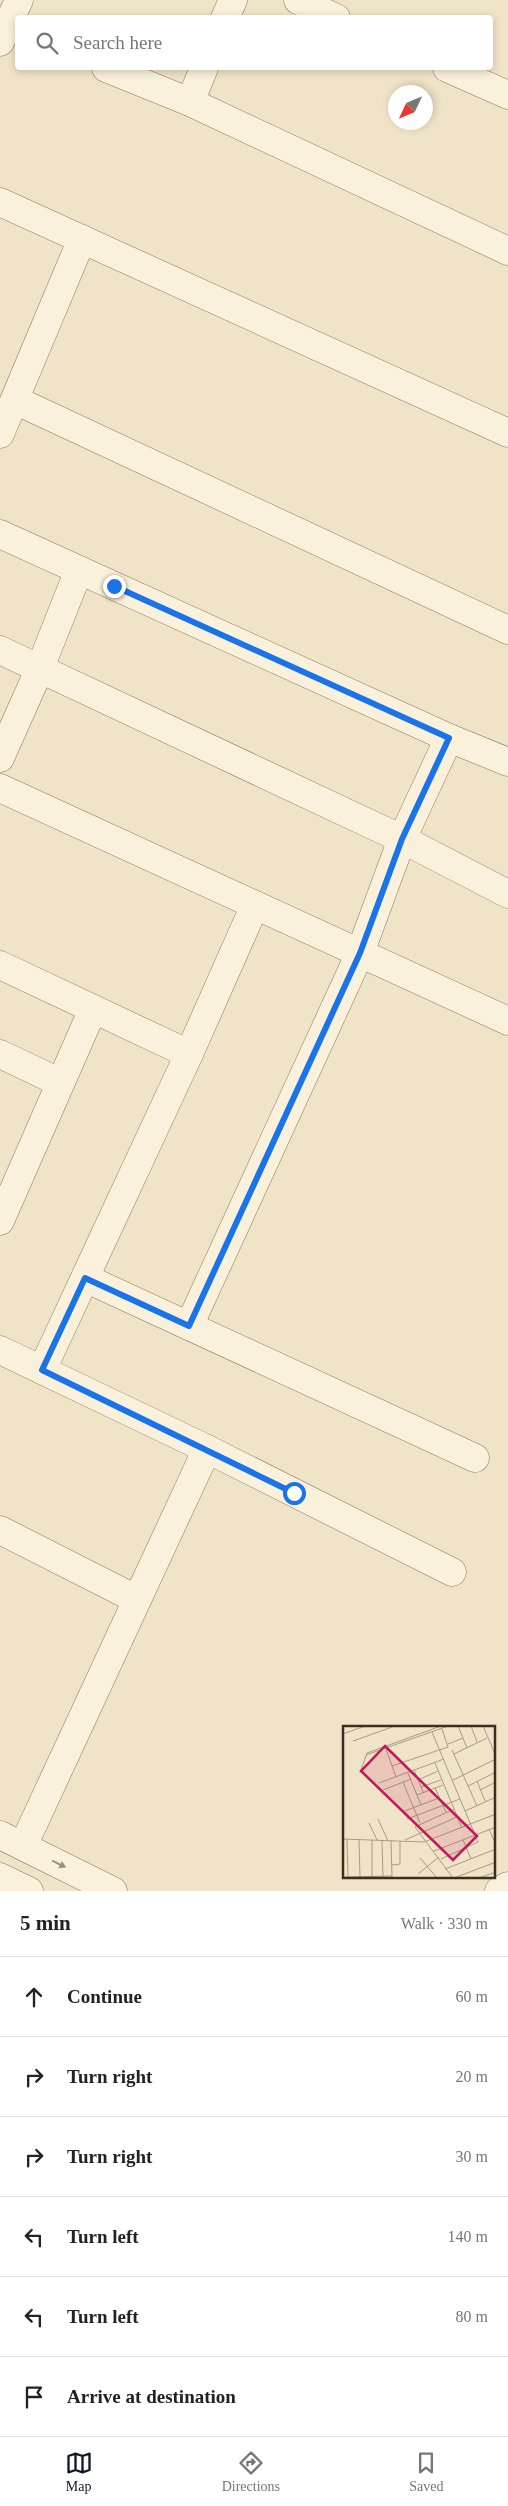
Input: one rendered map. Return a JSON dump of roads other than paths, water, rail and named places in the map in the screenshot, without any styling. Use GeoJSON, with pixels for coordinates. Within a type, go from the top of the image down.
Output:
{"type":"FeatureCollection","features":[{"type":"Feature","properties":{"kind":"street"},"geometry":{"type":"LineString","coordinates":[[6,31],[19,0]]}},
{"type":"Feature","properties":{"kind":"street"},"geometry":{"type":"LineString","coordinates":[[226,15],[233,0]]}},
{"type":"Feature","properties":{"kind":"street"},"geometry":{"type":"LineString","coordinates":[[298,0],[330,15]]}},
{"type":"Feature","properties":{"kind":"street"},"geometry":{"type":"LineString","coordinates":[[111,70],[190,102],[508,251]]}},
{"type":"Feature","properties":{"kind":"street"},"geometry":{"type":"LineString","coordinates":[[190,102],[203,70]]}},
{"type":"Feature","properties":{"kind":"street"},"geometry":{"type":"LineString","coordinates":[[452,70],[508,95]]}},
{"type":"Feature","properties":{"kind":"street"},"geometry":{"type":"LineString","coordinates":[[0,202],[508,433]]}},
{"type":"Feature","properties":{"kind":"street"},"geometry":{"type":"LineString","coordinates":[[0,434],[82,239]]}},
{"type":"Feature","properties":{"kind":"street"},"geometry":{"type":"LineString","coordinates":[[15,400],[508,630]]}},
{"type":"Feature","properties":{"kind":"street"},"geometry":{"type":"LineString","coordinates":[[0,534],[449,738],[508,762]]}},
{"type":"Feature","properties":{"kind":"street"},"geometry":{"type":"LineString","coordinates":[[0,758],[40,668],[79,570]]}},
{"type":"Feature","properties":{"kind":"street"},"geometry":{"type":"LineString","coordinates":[[0,650],[402,839],[508,894]]}},
{"type":"Feature","properties":{"kind":"street"},"geometry":{"type":"LineString","coordinates":[[189,1326],[360,953],[402,839],[449,738]]}},
{"type":"Feature","properties":{"kind":"street"},"geometry":{"type":"LineString","coordinates":[[0,788],[508,1021]]}},
{"type":"Feature","properties":{"kind":"street"},"geometry":{"type":"LineString","coordinates":[[42,1370],[189,1054],[255,905]]}},
{"type":"Feature","properties":{"kind":"street"},"geometry":{"type":"LineString","coordinates":[[0,965],[189,1054]]}},
{"type":"Feature","properties":{"kind":"street"},"geometry":{"type":"LineString","coordinates":[[0,1221],[7,1184],[59,1082],[93,1009]]}},
{"type":"Feature","properties":{"kind":"street"},"geometry":{"type":"LineString","coordinates":[[0,1054],[59,1082]]}},
{"type":"Feature","properties":{"kind":"street"},"geometry":{"type":"LineString","coordinates":[[85,1278],[475,1458]]}},
{"type":"Feature","properties":{"kind":"street"},"geometry":{"type":"LineString","coordinates":[[0,1350],[206,1449],[452,1572]]}},
{"type":"Feature","properties":{"kind":"street"},"geometry":{"type":"LineString","coordinates":[[113,1891],[11,1841],[136,1599],[206,1449]]}},
{"type":"Feature","properties":{"kind":"street"},"geometry":{"type":"LineString","coordinates":[[0,1530],[136,1599]]}},
{"type":"Feature","properties":{"kind":"street"},"geometry":{"type":"LineString","coordinates":[[0,1877],[28,1891]]}},
{"type":"Feature","properties":{"kind":"street"},"geometry":{"type":"LineString","coordinates":[[499,1891],[508,1886]]}}]}
